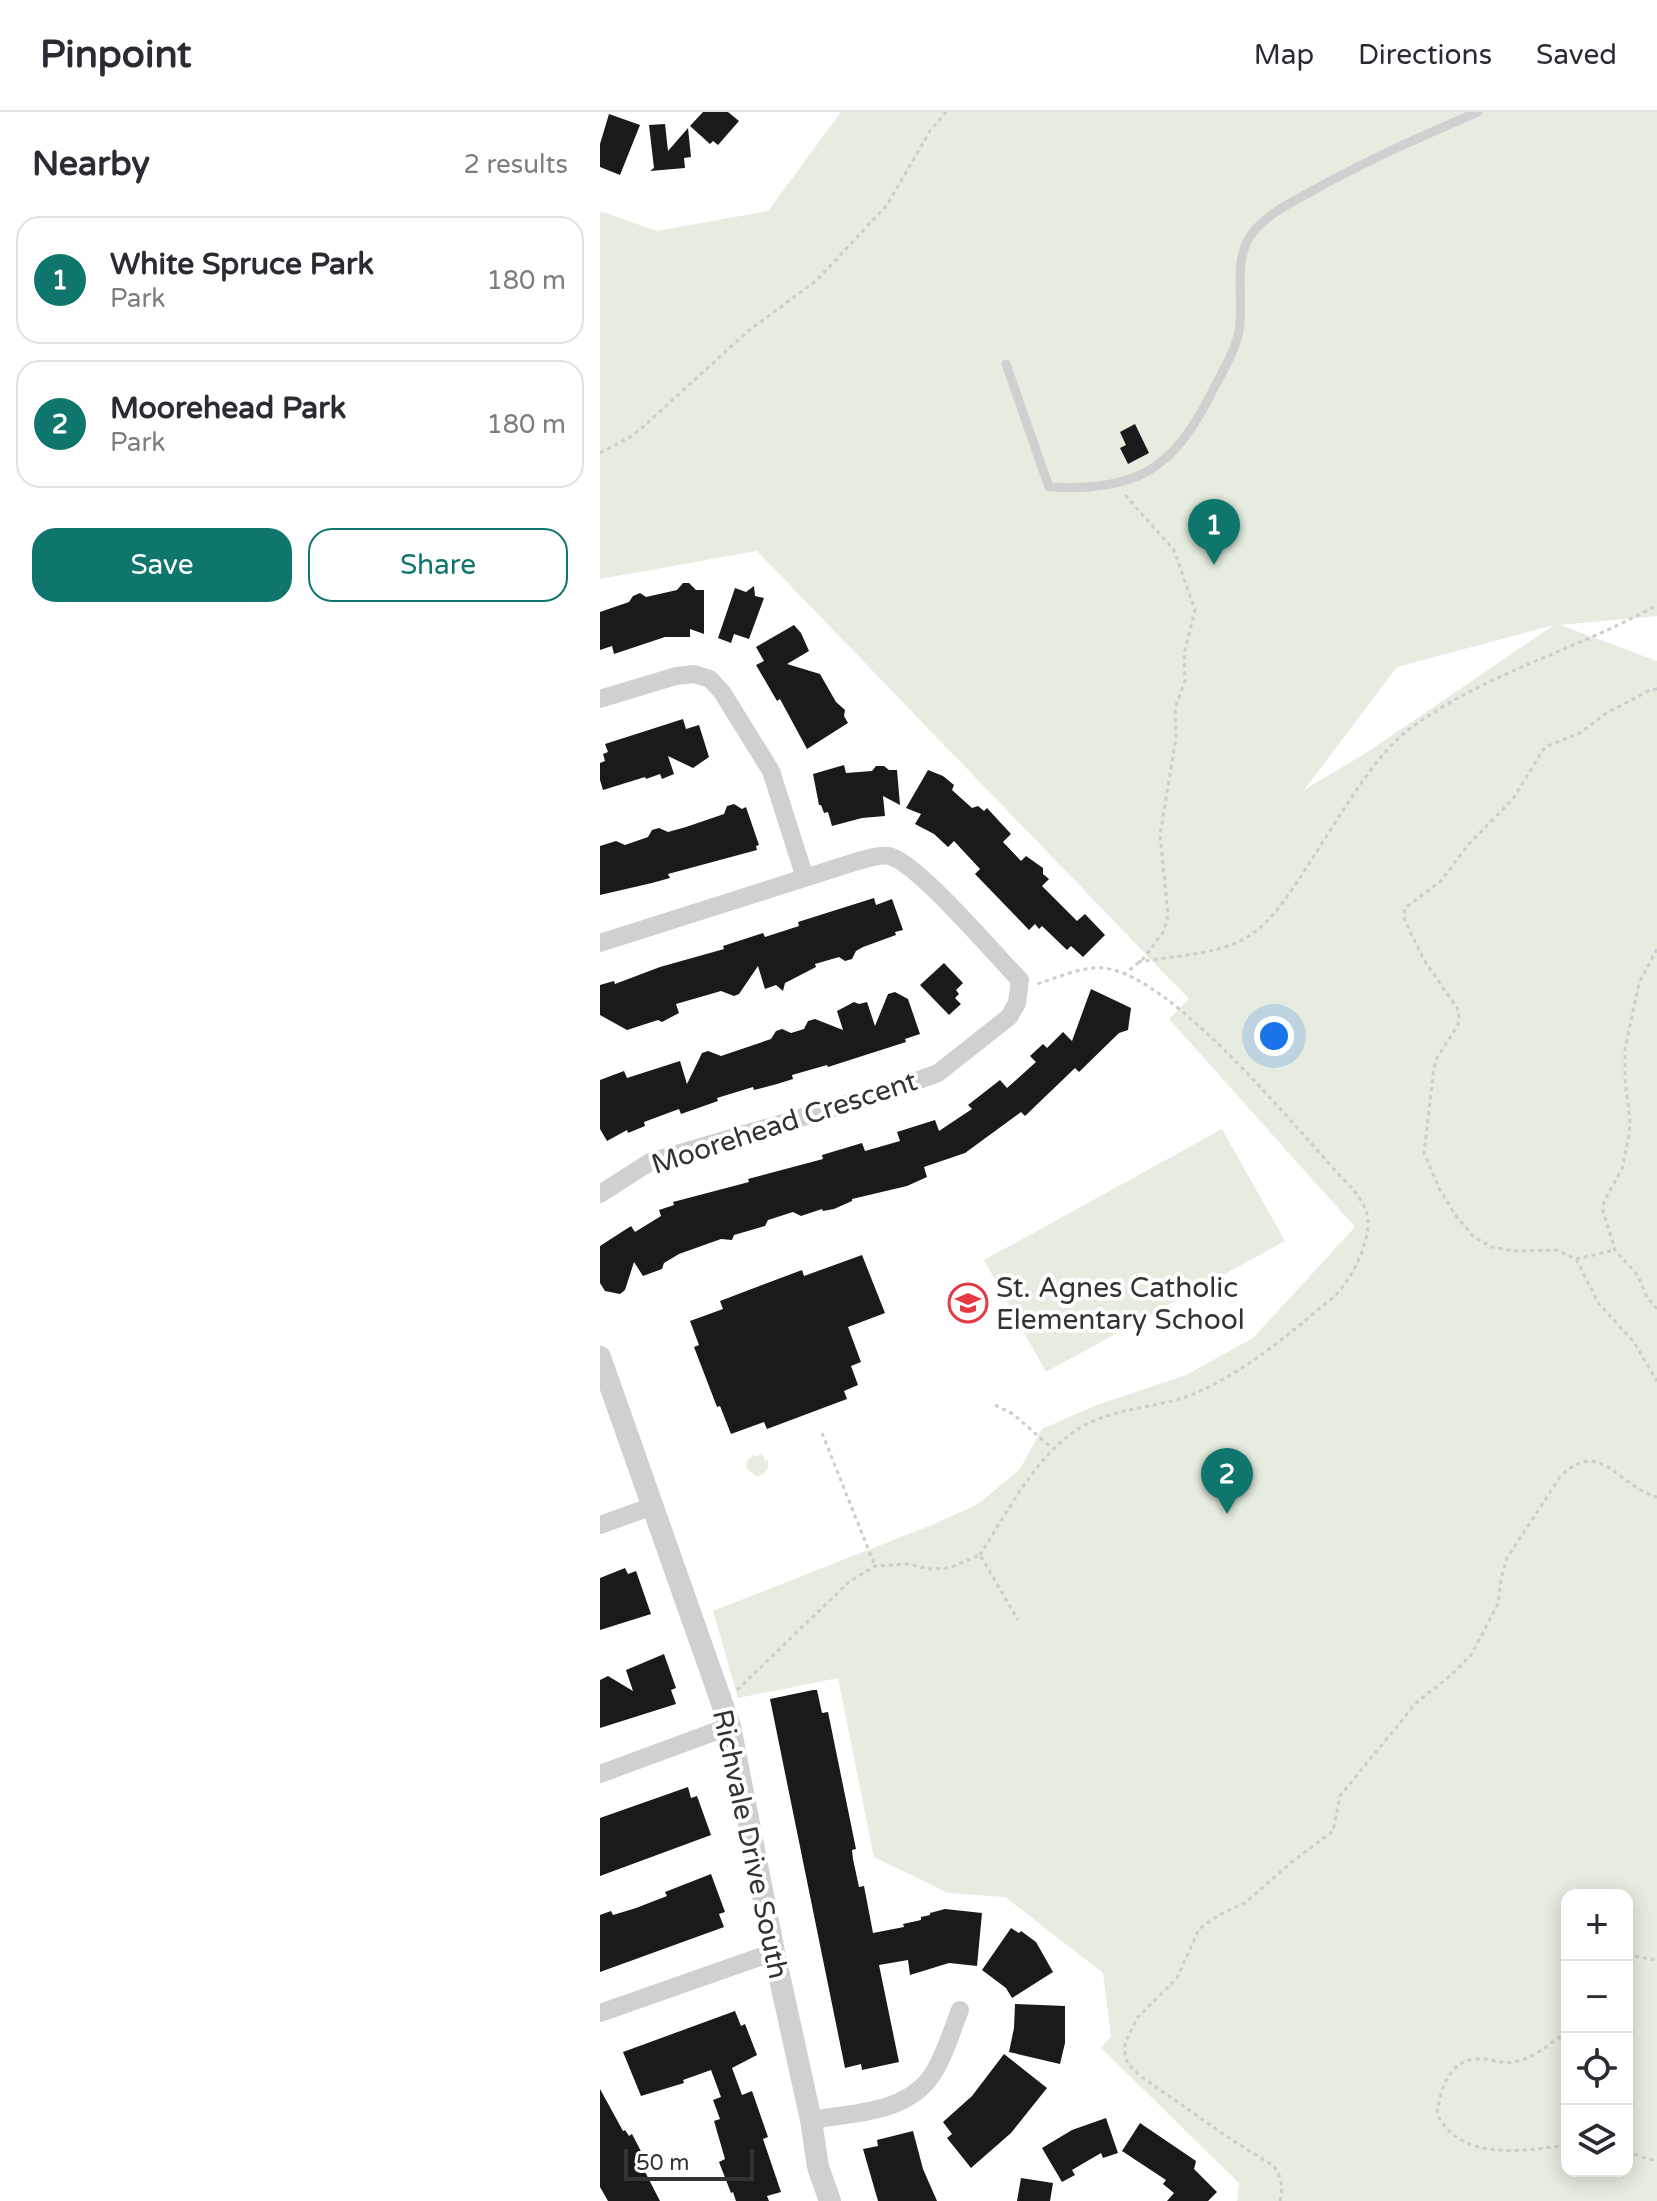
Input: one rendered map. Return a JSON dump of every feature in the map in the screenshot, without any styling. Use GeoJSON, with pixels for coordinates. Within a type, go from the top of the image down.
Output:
{"type":"FeatureCollection","features":[{"type":"Feature","properties":{"kind":"street"},"geometry":{"type":"LineString","coordinates":[[600,699],[676,676],[694,674],[710,679],[722,692],[771,771],[805,878]]}},
{"type":"Feature","properties":{"kind":"street"},"geometry":{"type":"LineString","coordinates":[[600,943],[878,856],[889,856],[902,861],[946,901],[1020,980],[1020,989]]}},
{"type":"Feature","properties":{"kind":"street","name":"Moorehead Crescent"},"geometry":{"type":"LineString","coordinates":[[600,1194],[650,1162],[899,1089],[938,1073],[1009,1017],[1020,989]]}},
{"type":"Feature","properties":{"kind":"street","name":"Richvale Drive South"},"geometry":{"type":"LineString","coordinates":[[600,1357],[726,1715],[811,2120],[818,2167],[830,2201]]}},
{"type":"Feature","properties":{"kind":"street"},"geometry":{"type":"LineString","coordinates":[[600,1525],[653,1506]]}},
{"type":"Feature","properties":{"kind":"street"},"geometry":{"type":"LineString","coordinates":[[600,1774],[726,1715]]}},
{"type":"Feature","properties":{"kind":"street"},"geometry":{"type":"LineString","coordinates":[[600,2013],[774,1952]]}},
{"type":"Feature","properties":{"kind":"street"},"geometry":{"type":"LineString","coordinates":[[811,2120],[886,2108],[915,2093],[931,2077],[960,2010]]}},
{"type":"Feature","properties":{"kind":"lane"},"geometry":{"type":"LineString","coordinates":[[1006,364],[1049,487],[1080,488],[1130,481],[1156,467],[1183,440],[1230,356],[1239,331],[1243,253],[1252,233],[1270,214],[1365,161],[1478,112]]}},
{"type":"Feature","properties":{"kind":"path"},"geometry":{"type":"LineString","coordinates":[[600,453],[643,427],[747,332],[817,280],[887,205],[930,131],[946,112]]}},
{"type":"Feature","properties":{"kind":"path"},"geometry":{"type":"LineString","coordinates":[[1116,484],[1174,550],[1195,610],[1184,654],[1185,681],[1175,708],[1176,738],[1160,835],[1168,915],[1164,931],[1126,973]]}},
{"type":"Feature","properties":{"kind":"path"},"geometry":{"type":"LineString","coordinates":[[1138,962],[1222,948],[1244,939],[1265,925],[1380,760],[1405,733],[1476,686],[1582,644],[1657,605]]}},
{"type":"Feature","properties":{"kind":"path"},"geometry":{"type":"LineString","coordinates":[[1615,1250],[1576,1259],[1556,1250],[1515,1251],[1483,1244],[1456,1216],[1429,1170],[1424,1144],[1434,1068],[1458,1025],[1459,1011],[1424,960],[1404,913],[1408,904],[1441,881],[1468,845],[1513,799],[1545,747],[1580,733],[1605,714],[1657,689]]}},
{"type":"Feature","properties":{"kind":"path"},"geometry":{"type":"LineString","coordinates":[[1657,949],[1639,983],[1625,1049],[1629,1136],[1622,1169],[1604,1201],[1603,1211],[1615,1250],[1638,1276],[1647,1297],[1657,1309]]}},
{"type":"Feature","properties":{"kind":"path"},"geometry":{"type":"LineString","coordinates":[[726,1715],[849,1582],[875,1566],[908,1564],[929,1569],[949,1568],[980,1555],[1017,1497],[1053,1449],[1073,1432],[1091,1422],[1196,1393],[1231,1374],[1271,1347],[1340,1290],[1350,1276],[1366,1235],[1368,1222],[1365,1206],[1353,1189],[1184,1011],[1126,973],[1100,967],[1020,989]]}},
{"type":"Feature","properties":{"kind":"path"},"geometry":{"type":"LineString","coordinates":[[1576,1259],[1599,1304],[1633,1341],[1657,1381]]}},
{"type":"Feature","properties":{"kind":"path"},"geometry":{"type":"LineString","coordinates":[[995,1405],[1013,1414],[1053,1449]]}},
{"type":"Feature","properties":{"kind":"path"},"geometry":{"type":"LineString","coordinates":[[822,1433],[875,1566]]}},
{"type":"Feature","properties":{"kind":"path"},"geometry":{"type":"LineString","coordinates":[[1280,2201],[1278,2170],[1156,2089],[1128,2064],[1125,2043],[1130,2026],[1177,1978],[1199,1929],[1246,1902],[1333,1831],[1340,1796],[1345,1789],[1416,1703],[1471,1655],[1498,1604],[1503,1566],[1560,1477],[1570,1467],[1597,1461],[1640,1491],[1657,1497]]}},
{"type":"Feature","properties":{"kind":"path"},"geometry":{"type":"LineString","coordinates":[[980,1555],[1018,1620]]}},
{"type":"Feature","properties":{"kind":"path"},"geometry":{"type":"LineString","coordinates":[[1633,1956],[1657,1960]]}},
{"type":"Feature","properties":{"kind":"path"},"geometry":{"type":"LineString","coordinates":[[1561,2146],[1513,2150],[1480,2148],[1457,2138],[1447,2130],[1437,2114],[1447,2076],[1455,2068],[1473,2059],[1503,2062],[1523,2059],[1547,2048],[1566,2033]]}},
{"type":"Feature","properties":{"kind":"path"},"geometry":{"type":"LineString","coordinates":[[1633,2153],[1657,2160]]}},
{"type":"Feature","properties":{"kind":"shaded area"},"geometry":{"type":"Polygon","coordinates":[[[841,112],[1657,112],[1657,616],[1560,625],[1657,661],[1657,2201],[1237,2201],[1239,2183],[1101,2048],[1111,2036],[1103,1973],[1005,1897],[948,1893],[874,1857],[838,1678],[738,1698],[713,1611],[978,1504],[1020,1469],[1042,1429],[1097,1405],[1186,1375],[1253,1338],[1355,1227],[1169,1019],[1189,999],[757,551],[600,579],[600,211],[657,231],[768,211],[841,112]],[[1554,625],[1397,667],[1304,790],[1366,753],[1554,625]]]}},
{"type":"Feature","properties":{"kind":"shaded area"},"geometry":{"type":"Polygon","coordinates":[[[1222,1129],[1285,1241],[1046,1372],[984,1260],[1222,1129]]]}},
{"type":"Feature","properties":{"kind":"shaded area"},"geometry":{"type":"Polygon","coordinates":[[[754,1454],[755,1457],[762,1454],[765,1461],[768,1460],[766,1471],[756,1476],[747,1469],[747,1461],[754,1454]]]}},
{"type":"Feature","properties":{"kind":"building"},"geometry":{"type":"Polygon","coordinates":[[[703,112],[728,112],[739,121],[718,145],[713,141],[710,144],[690,126],[703,112]]]}},
{"type":"Feature","properties":{"kind":"building"},"geometry":{"type":"Polygon","coordinates":[[[609,114],[640,125],[620,175],[600,167],[600,144],[609,114]]]}},
{"type":"Feature","properties":{"kind":"building"},"geometry":{"type":"Polygon","coordinates":[[[665,124],[668,151],[688,128],[691,157],[684,158],[685,168],[650,171],[654,168],[649,125],[665,124]]]}},
{"type":"Feature","properties":{"kind":"building"},"geometry":{"type":"Polygon","coordinates":[[[1135,424],[1149,453],[1128,464],[1120,448],[1126,445],[1120,432],[1135,424]]]}},
{"type":"Feature","properties":{"kind":"building"},"geometry":{"type":"Polygon","coordinates":[[[683,583],[689,583],[696,590],[704,590],[704,634],[690,629],[690,637],[665,637],[614,654],[612,646],[600,650],[600,612],[629,602],[640,593],[646,597],[677,590],[683,583]]]}},
{"type":"Feature","properties":{"kind":"building"},"geometry":{"type":"Polygon","coordinates":[[[754,586],[755,596],[764,598],[749,639],[734,634],[731,643],[718,638],[735,588],[746,592],[754,586]]]}},
{"type":"Feature","properties":{"kind":"building"},"geometry":{"type":"Polygon","coordinates":[[[794,625],[809,651],[787,664],[820,674],[836,702],[845,710],[848,723],[807,749],[780,699],[777,701],[756,665],[764,661],[756,647],[794,625]]]}},
{"type":"Feature","properties":{"kind":"building"},"geometry":{"type":"Polygon","coordinates":[[[683,719],[686,729],[699,725],[709,757],[693,768],[668,756],[674,774],[662,779],[660,774],[645,777],[603,790],[600,763],[605,761],[603,754],[608,752],[605,744],[683,719]]]}},
{"type":"Feature","properties":{"kind":"building"},"geometry":{"type":"Polygon","coordinates":[[[844,765],[846,773],[872,771],[876,766],[897,770],[900,805],[883,796],[885,816],[832,826],[828,812],[824,813],[819,805],[813,774],[844,765]]]}},
{"type":"Feature","properties":{"kind":"building"},"geometry":{"type":"Polygon","coordinates":[[[928,770],[954,785],[952,790],[972,808],[978,806],[984,811],[987,808],[1011,834],[1003,842],[1021,861],[1026,856],[1043,868],[1043,874],[1049,879],[1042,886],[1077,921],[1085,914],[1105,935],[1083,957],[1071,946],[1067,950],[1042,926],[1039,929],[1035,924],[1029,930],[975,874],[980,869],[954,841],[948,847],[934,834],[915,824],[921,814],[906,808],[928,770]]]}},
{"type":"Feature","properties":{"kind":"building"},"geometry":{"type":"Polygon","coordinates":[[[734,804],[742,809],[746,807],[759,845],[756,846],[757,850],[668,874],[670,878],[600,895],[600,846],[616,841],[625,845],[648,837],[652,830],[659,828],[668,832],[686,827],[724,814],[727,806],[734,804]]]}},
{"type":"Feature","properties":{"kind":"building"},"geometry":{"type":"Polygon","coordinates":[[[874,898],[876,905],[892,899],[903,930],[863,947],[856,951],[852,959],[845,961],[839,957],[815,964],[816,967],[785,983],[783,991],[776,985],[765,989],[758,966],[739,994],[734,996],[721,991],[676,1004],[679,1013],[662,1022],[658,1020],[627,1030],[600,1015],[600,985],[614,981],[615,984],[660,967],[724,949],[723,946],[763,933],[765,937],[799,926],[798,922],[874,898]]]}},
{"type":"Feature","properties":{"kind":"building"},"geometry":{"type":"Polygon","coordinates":[[[944,963],[963,983],[956,990],[959,994],[955,998],[961,1004],[949,1015],[920,985],[944,963]]]}},
{"type":"Feature","properties":{"kind":"building"},"geometry":{"type":"Polygon","coordinates":[[[1091,989],[1131,1008],[1128,1030],[1119,1033],[1079,1072],[1075,1068],[1025,1116],[1021,1112],[965,1153],[924,1167],[927,1177],[907,1186],[852,1199],[834,1209],[822,1209],[801,1216],[793,1212],[768,1220],[765,1226],[734,1235],[732,1240],[721,1239],[679,1254],[664,1263],[662,1269],[643,1276],[634,1262],[625,1290],[620,1294],[605,1291],[600,1283],[600,1246],[631,1226],[635,1232],[661,1216],[659,1210],[674,1205],[673,1202],[823,1159],[822,1155],[862,1143],[865,1151],[900,1141],[897,1132],[935,1120],[939,1131],[972,1109],[968,1105],[1000,1080],[1007,1088],[1036,1062],[1030,1056],[1043,1044],[1047,1048],[1063,1032],[1072,1041],[1091,989]]]}},
{"type":"Feature","properties":{"kind":"building"},"geometry":{"type":"Polygon","coordinates":[[[895,992],[908,999],[920,1034],[905,1039],[906,1042],[792,1075],[793,1079],[777,1084],[754,1090],[753,1087],[717,1098],[718,1101],[681,1114],[679,1109],[607,1141],[600,1129],[600,1080],[624,1071],[627,1078],[680,1061],[687,1084],[702,1053],[708,1051],[721,1056],[771,1039],[776,1031],[782,1029],[791,1033],[804,1029],[808,1021],[815,1019],[843,1030],[837,1011],[854,1002],[867,1002],[875,1026],[888,994],[895,992]]]}},
{"type":"Feature","properties":{"kind":"building"},"geometry":{"type":"Polygon","coordinates":[[[862,1255],[885,1313],[848,1327],[861,1362],[851,1366],[858,1385],[844,1391],[847,1399],[767,1429],[764,1422],[731,1434],[694,1347],[699,1345],[690,1321],[723,1309],[720,1301],[802,1270],[804,1276],[862,1255]]]}},
{"type":"Feature","properties":{"kind":"building"},"geometry":{"type":"Polygon","coordinates":[[[625,1568],[628,1574],[636,1571],[651,1614],[600,1630],[600,1578],[625,1568]]]}},
{"type":"Feature","properties":{"kind":"building"},"geometry":{"type":"Polygon","coordinates":[[[664,1654],[676,1688],[671,1690],[676,1704],[600,1728],[600,1680],[608,1676],[633,1691],[626,1670],[664,1654]]]}},
{"type":"Feature","properties":{"kind":"building"},"geometry":{"type":"Polygon","coordinates":[[[817,1690],[822,1713],[828,1712],[856,1849],[852,1850],[853,1859],[859,1887],[864,1886],[873,1933],[904,1927],[903,1924],[945,1909],[982,1913],[977,1966],[949,1963],[910,1975],[908,1960],[879,1965],[899,2062],[862,2070],[861,2064],[845,2068],[770,1699],[817,1690]]]}},
{"type":"Feature","properties":{"kind":"building"},"geometry":{"type":"Polygon","coordinates":[[[688,1787],[691,1798],[697,1796],[711,1835],[600,1876],[600,1818],[688,1787]]]}},
{"type":"Feature","properties":{"kind":"building"},"geometry":{"type":"Polygon","coordinates":[[[711,1874],[725,1912],[719,1914],[724,1927],[600,1972],[600,1915],[611,1911],[613,1915],[636,1908],[667,1896],[665,1892],[711,1874]]]}},
{"type":"Feature","properties":{"kind":"building"},"geometry":{"type":"Polygon","coordinates":[[[1011,1928],[1036,1942],[1053,1972],[1012,1998],[1006,1988],[982,1970],[1011,1928]]]}},
{"type":"Feature","properties":{"kind":"building"},"geometry":{"type":"Polygon","coordinates":[[[1015,2004],[1065,2006],[1065,2043],[1060,2064],[1009,2052],[1015,2004]]]}},
{"type":"Feature","properties":{"kind":"building"},"geometry":{"type":"Polygon","coordinates":[[[735,2011],[741,2026],[745,2024],[757,2055],[732,2068],[742,2095],[752,2091],[768,2137],[763,2139],[781,2192],[767,2196],[769,2201],[736,2201],[731,2193],[719,2162],[725,2159],[714,2121],[720,2119],[713,2100],[721,2097],[711,2070],[683,2080],[684,2083],[641,2096],[623,2052],[735,2011]]]}},
{"type":"Feature","properties":{"kind":"building"},"geometry":{"type":"Polygon","coordinates":[[[1004,2054],[1047,2088],[1011,2133],[971,2168],[947,2138],[952,2134],[943,2122],[972,2096],[1004,2054]]]}},
{"type":"Feature","properties":{"kind":"building"},"geometry":{"type":"Polygon","coordinates":[[[600,2089],[623,2131],[629,2136],[632,2134],[646,2161],[641,2164],[660,2201],[608,2201],[600,2187],[600,2089]]]}},
{"type":"Feature","properties":{"kind":"building"},"geometry":{"type":"Polygon","coordinates":[[[1106,2118],[1118,2153],[1103,2158],[1101,2153],[1072,2170],[1075,2175],[1062,2182],[1042,2148],[1072,2130],[1106,2118]]]}},
{"type":"Feature","properties":{"kind":"building"},"geometry":{"type":"Polygon","coordinates":[[[1140,2123],[1196,2161],[1194,2169],[1217,2192],[1208,2201],[1167,2201],[1174,2193],[1163,2184],[1166,2180],[1122,2151],[1140,2123]]]}},
{"type":"Feature","properties":{"kind":"building"},"geometry":{"type":"Polygon","coordinates":[[[913,2131],[923,2169],[937,2201],[878,2201],[863,2149],[878,2146],[877,2140],[913,2131]]]}},
{"type":"Feature","properties":{"kind":"building"},"geometry":{"type":"Polygon","coordinates":[[[1021,2178],[1053,2183],[1050,2201],[1017,2201],[1021,2178]]]}},
{"type":"Feature","properties":{"kind":"place","name":"White Spruce Park"},"geometry":{"type":"Point","coordinates":[1214,565]}},
{"type":"Feature","properties":{"kind":"place","name":"St. Agnes Catholic Elementary School"},"geometry":{"type":"Point","coordinates":[968,1303]}},
{"type":"Feature","properties":{"kind":"place","name":"Moorehead Park"},"geometry":{"type":"Point","coordinates":[1227,1514]}}]}
